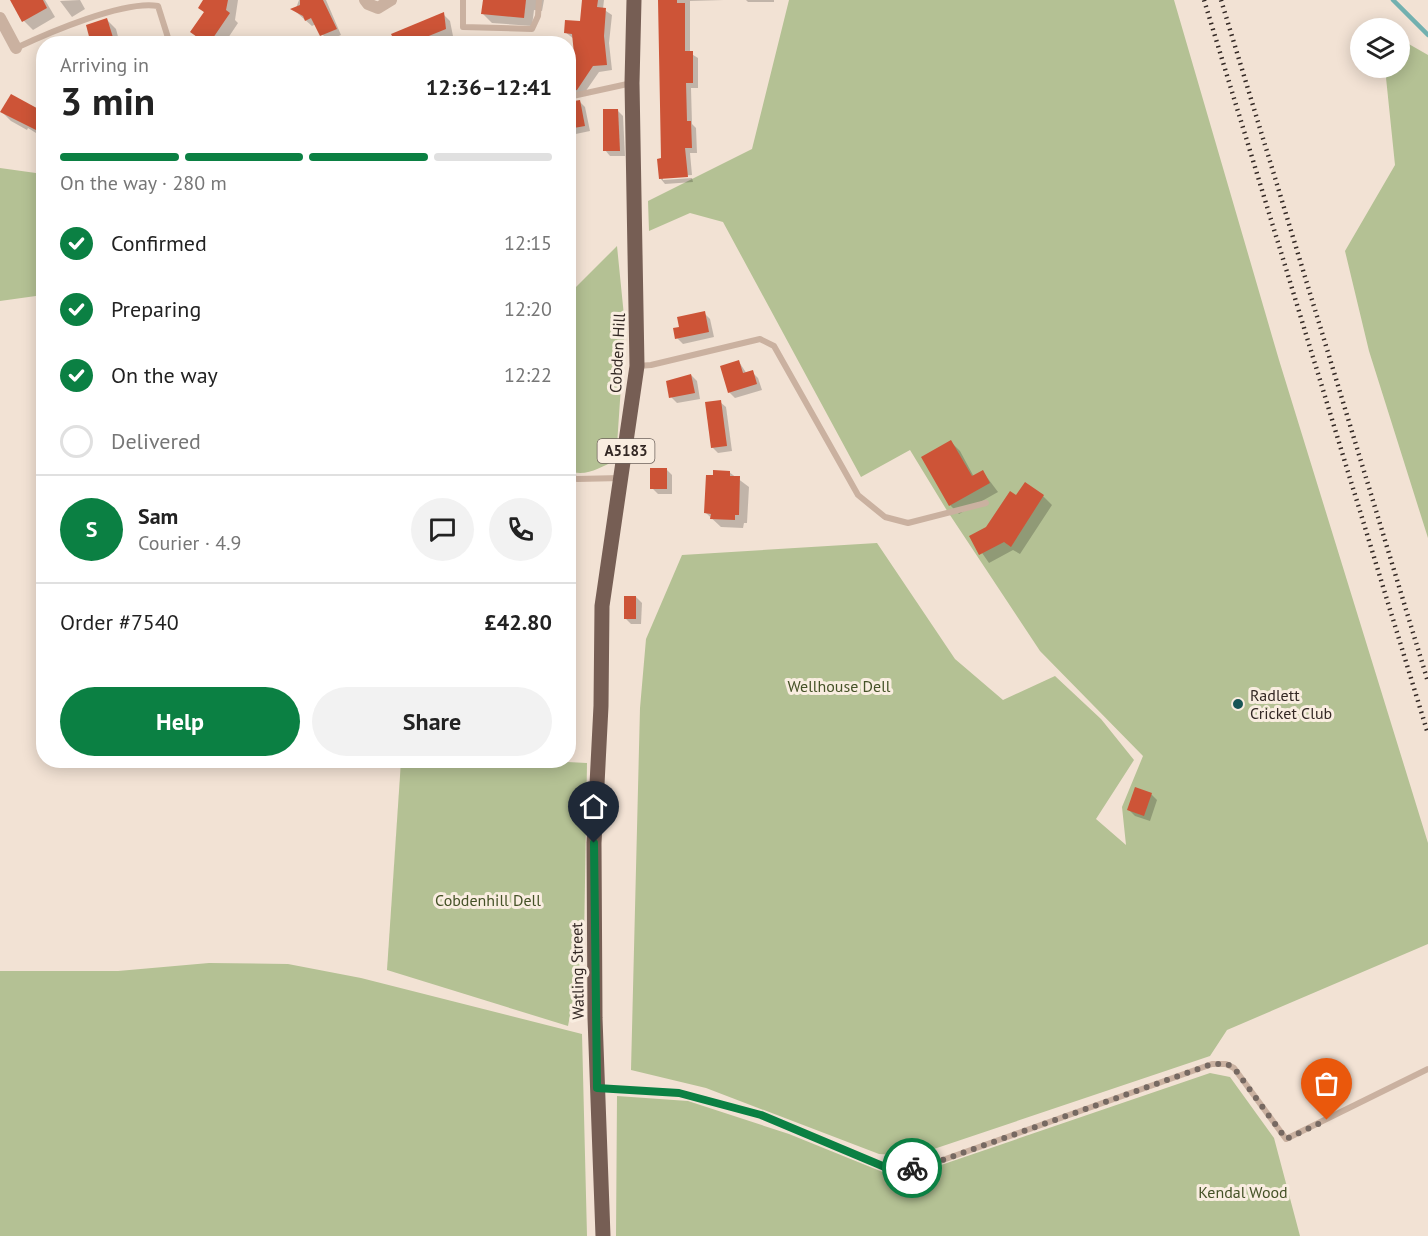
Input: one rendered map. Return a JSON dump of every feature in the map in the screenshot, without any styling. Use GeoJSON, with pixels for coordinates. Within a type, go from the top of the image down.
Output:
{"type":"FeatureCollection","features":[{"type":"Feature","properties":{"kind":"main road","name":"Cobden Hill"},"geometry":{"type":"LineString","coordinates":[[601,706],[602,606],[637,366],[632,83],[634,0]]}},
{"type":"Feature","properties":{"kind":"main road","name":"Watling Street"},"geometry":{"type":"LineString","coordinates":[[601,706],[594,843],[597,1088],[603,1236]]}},
{"type":"Feature","properties":{"kind":"street"},"geometry":{"type":"LineString","coordinates":[[365,0],[368,4],[378,8],[391,0]]}},
{"type":"Feature","properties":{"kind":"street"},"geometry":{"type":"LineString","coordinates":[[0,18],[16,48]]}},
{"type":"Feature","properties":{"kind":"lane"},"geometry":{"type":"LineString","coordinates":[[464,0],[463,27],[532,29],[538,16],[539,0]]}},
{"type":"Feature","properties":{"kind":"lane"},"geometry":{"type":"LineString","coordinates":[[42,36],[102,8],[149,2],[158,6],[167,36]]}},
{"type":"Feature","properties":{"kind":"lane"},"geometry":{"type":"LineString","coordinates":[[16,48],[36,39]]}},
{"type":"Feature","properties":{"kind":"lane"},"geometry":{"type":"LineString","coordinates":[[576,95],[632,83]]}},
{"type":"Feature","properties":{"kind":"lane"},"geometry":{"type":"LineString","coordinates":[[637,366],[651,365],[760,339],[768,340],[774,346],[858,495],[885,517],[908,523],[986,503]]}},
{"type":"Feature","properties":{"kind":"lane"},"geometry":{"type":"LineString","coordinates":[[576,479],[621,478]]}},
{"type":"Feature","properties":{"kind":"lane"},"geometry":{"type":"LineString","coordinates":[[597,1088],[679,1093],[761,1115],[892,1170],[926,1166],[1212,1064],[1227,1064],[1234,1068],[1286,1139],[1428,1069]]}},
{"type":"Feature","properties":{"kind":"green space","name":"Wellhouse Dell"},"geometry":{"type":"Polygon","coordinates":[[[789,0],[1174,0],[1279,360],[1428,843],[1428,944],[1227,1030],[1210,1056],[913,1156],[879,1154],[706,1088],[631,1070],[640,708],[646,639],[682,555],[877,543],[955,659],[1003,700],[1055,676],[1101,719],[1134,760],[1096,819],[1126,845],[1122,807],[1143,756],[1040,651],[946,509],[910,450],[861,477],[723,222],[690,213],[649,231],[648,201],[752,149],[789,0]]]}},
{"type":"Feature","properties":{"kind":"green space"},"geometry":{"type":"Polygon","coordinates":[[[1410,45],[1428,55],[1428,538],[1369,351],[1345,251],[1395,165],[1386,78],[1410,78],[1410,45]]]}},
{"type":"Feature","properties":{"kind":"green space"},"geometry":{"type":"Polygon","coordinates":[[[0,168],[36,173],[36,296],[0,301],[0,168]]]}},
{"type":"Feature","properties":{"kind":"green space"},"geometry":{"type":"Polygon","coordinates":[[[617,246],[625,326],[616,460],[593,471],[581,473],[576,473],[576,287],[617,246]]]}},
{"type":"Feature","properties":{"kind":"green space","name":"Cobdenhill Dell"},"geometry":{"type":"Polygon","coordinates":[[[576,762],[587,763],[584,941],[568,1026],[387,970],[401,768],[576,768],[576,762]]]}},
{"type":"Feature","properties":{"kind":"green space"},"geometry":{"type":"Polygon","coordinates":[[[209,963],[288,964],[361,978],[582,1034],[587,1236],[0,1236],[0,971],[118,971],[209,963]]]}},
{"type":"Feature","properties":{"kind":"green space","name":"Kendal Wood"},"geometry":{"type":"Polygon","coordinates":[[[1210,1073],[1230,1077],[1274,1138],[1300,1236],[616,1236],[617,1096],[688,1101],[789,1134],[900,1179],[1210,1073]]]}},
{"type":"Feature","properties":{"kind":"building"},"geometry":{"type":"Polygon","coordinates":[[[10,0],[43,0],[47,8],[22,22],[10,0]]]}},
{"type":"Feature","properties":{"kind":"building"},"geometry":{"type":"Polygon","coordinates":[[[203,0],[228,0],[226,10],[230,13],[214,36],[196,36],[190,32],[204,12],[198,8],[203,0]]]}},
{"type":"Feature","properties":{"kind":"building"},"geometry":{"type":"Polygon","coordinates":[[[300,0],[323,0],[337,29],[320,36],[311,18],[305,21],[303,16],[290,9],[300,5],[300,0]]]}},
{"type":"Feature","properties":{"kind":"building"},"geometry":{"type":"Polygon","coordinates":[[[483,0],[526,0],[524,18],[481,14],[483,0]]]}},
{"type":"Feature","properties":{"kind":"building"},"geometry":{"type":"Polygon","coordinates":[[[582,0],[598,0],[597,7],[606,8],[604,36],[607,65],[593,66],[576,90],[576,36],[564,33],[565,20],[580,21],[582,0]]]}},
{"type":"Feature","properties":{"kind":"building"},"geometry":{"type":"Polygon","coordinates":[[[658,0],[677,0],[677,3],[685,3],[685,51],[693,51],[693,83],[686,83],[687,121],[691,121],[692,148],[685,148],[688,177],[659,179],[657,159],[661,158],[658,0]]]}},
{"type":"Feature","properties":{"kind":"building"},"geometry":{"type":"Polygon","coordinates":[[[444,12],[446,29],[429,36],[392,36],[391,34],[444,12]]]}},
{"type":"Feature","properties":{"kind":"building"},"geometry":{"type":"Polygon","coordinates":[[[107,18],[113,36],[89,36],[86,25],[107,18]]]}},
{"type":"Feature","properties":{"kind":"building"},"geometry":{"type":"Polygon","coordinates":[[[11,94],[36,108],[36,130],[0,112],[11,94]]]}},
{"type":"Feature","properties":{"kind":"building"},"geometry":{"type":"Polygon","coordinates":[[[580,100],[585,126],[576,128],[576,101],[580,100]]]}},
{"type":"Feature","properties":{"kind":"building"},"geometry":{"type":"Polygon","coordinates":[[[603,109],[618,109],[620,151],[603,151],[603,109]]]}},
{"type":"Feature","properties":{"kind":"building"},"geometry":{"type":"Polygon","coordinates":[[[705,311],[709,332],[675,339],[673,328],[679,327],[677,317],[705,311]]]}},
{"type":"Feature","properties":{"kind":"building"},"geometry":{"type":"Polygon","coordinates":[[[739,360],[743,373],[753,370],[757,384],[728,393],[720,366],[739,360]]]}},
{"type":"Feature","properties":{"kind":"building"},"geometry":{"type":"Polygon","coordinates":[[[691,374],[695,393],[669,398],[666,381],[691,374]]]}},
{"type":"Feature","properties":{"kind":"building"},"geometry":{"type":"Polygon","coordinates":[[[721,400],[727,446],[711,448],[705,402],[721,400]]]}},
{"type":"Feature","properties":{"kind":"building"},"geometry":{"type":"Polygon","coordinates":[[[951,440],[972,476],[983,470],[990,483],[949,506],[921,457],[951,440]]]}},
{"type":"Feature","properties":{"kind":"building"},"geometry":{"type":"Polygon","coordinates":[[[650,468],[667,468],[667,489],[650,489],[650,468]]]}},
{"type":"Feature","properties":{"kind":"building"},"geometry":{"type":"Polygon","coordinates":[[[713,470],[730,471],[730,476],[740,476],[739,515],[735,515],[735,520],[710,519],[711,514],[704,513],[706,475],[713,475],[713,470]]]}},
{"type":"Feature","properties":{"kind":"building"},"geometry":{"type":"Polygon","coordinates":[[[1025,482],[1044,495],[1011,547],[1004,542],[979,555],[969,536],[986,527],[1010,491],[1016,495],[1025,482]]]}},
{"type":"Feature","properties":{"kind":"building"},"geometry":{"type":"Polygon","coordinates":[[[624,596],[636,596],[636,619],[624,619],[624,596]]]}},
{"type":"Feature","properties":{"kind":"building"},"geometry":{"type":"Polygon","coordinates":[[[1135,787],[1152,793],[1144,816],[1127,810],[1135,787]]]}},
{"type":"Feature","properties":{"kind":"waterway"},"geometry":{"type":"LineString","coordinates":[[1393,0],[1428,35]]}},
{"type":"Feature","properties":{"kind":"railway"},"geometry":{"type":"LineString","coordinates":[[1204,0],[1428,734]]}},
{"type":"Feature","properties":{"kind":"railway"},"geometry":{"type":"LineString","coordinates":[[1221,0],[1428,682]]}},
{"type":"Feature","properties":{"kind":"way so far"},"geometry":{"type":"LineString","coordinates":[[912,1168],[926,1166],[1198,1067],[1212,1064],[1227,1064],[1240,1074],[1286,1139],[1327,1120]]}},
{"type":"Feature","properties":{"kind":"place","name":"Radlett Cricket Club"},"geometry":{"type":"Point","coordinates":[1238,704]}},
{"type":"Feature","properties":{"kind":"route"},"geometry":{"type":"LineString","coordinates":[[594,843],[597,1088],[679,1093],[761,1115],[892,1170],[912,1168]]}}]}
